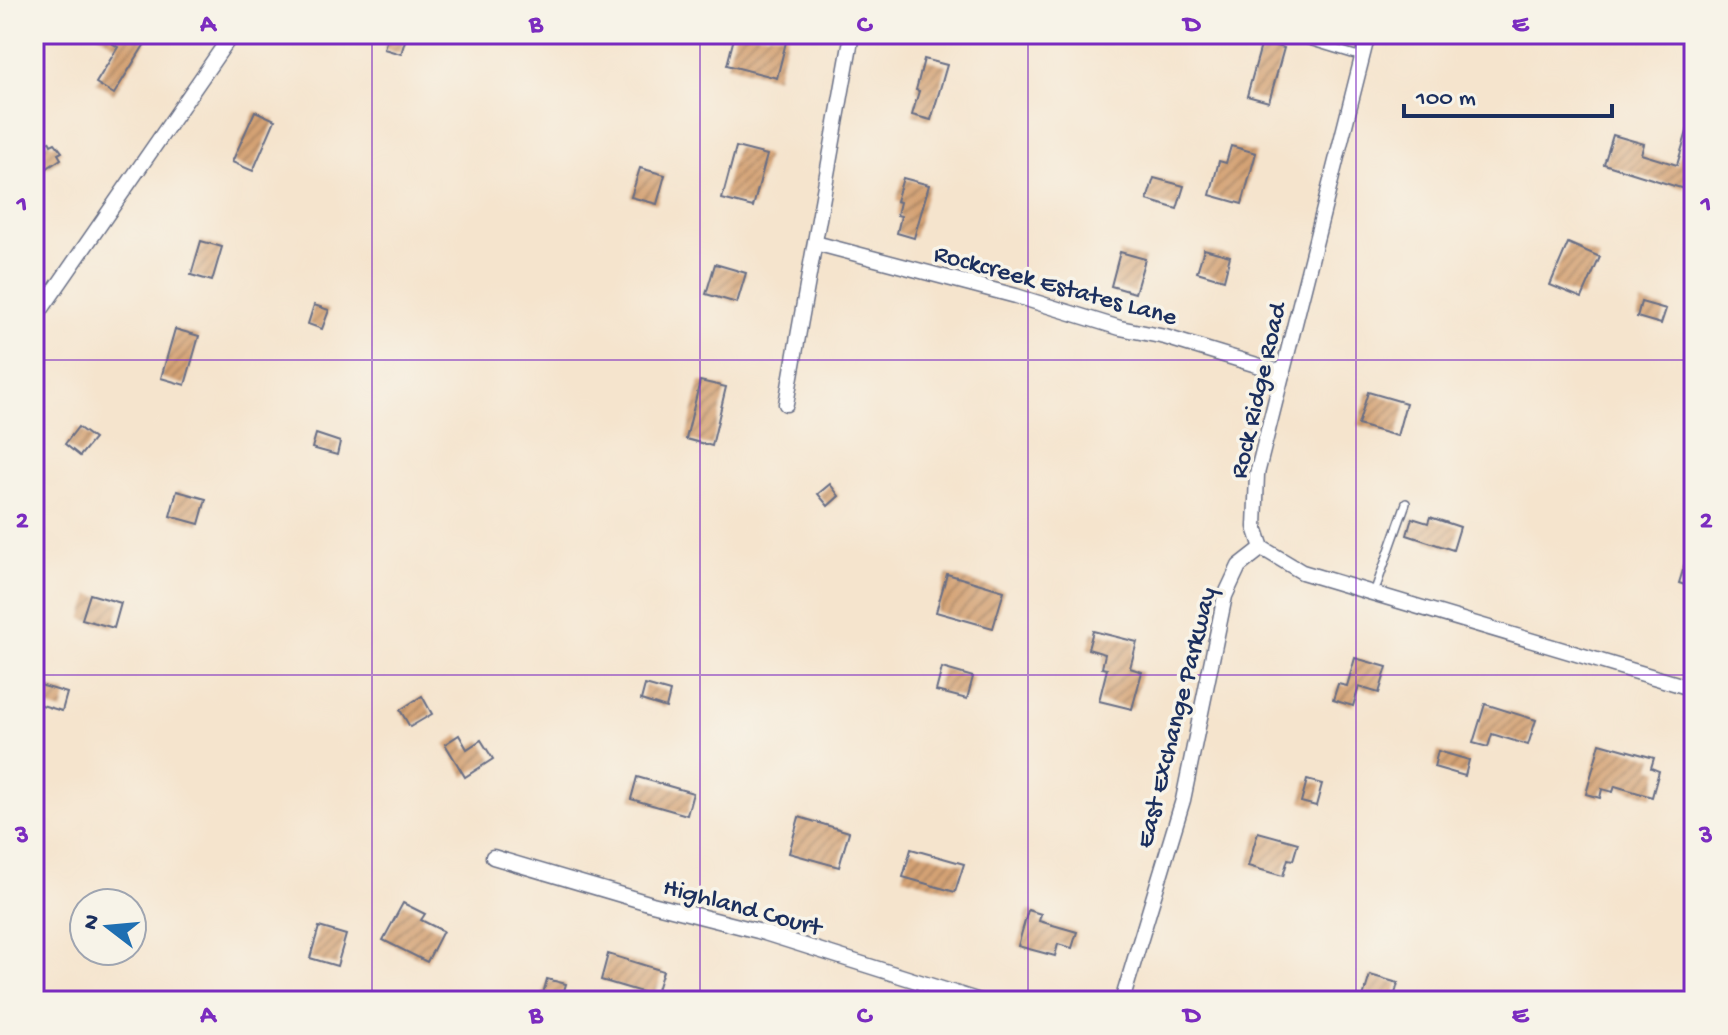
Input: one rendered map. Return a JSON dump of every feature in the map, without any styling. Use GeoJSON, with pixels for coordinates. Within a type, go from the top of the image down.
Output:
{"type":"FeatureCollection","features":[{"type":"Feature","properties":{"kind":"street"},"geometry":{"type":"LineString","coordinates":[[34,320],[232,34]]}},
{"type":"Feature","properties":{"kind":"street"},"geometry":{"type":"LineString","coordinates":[[786,404],[852,34]]}},
{"type":"Feature","properties":{"kind":"street","name":"Rock Ridge Road"},"geometry":{"type":"LineString","coordinates":[[1262,548],[1255,527],[1257,474],[1368,34]]}},
{"type":"Feature","properties":{"kind":"street","name":"Rockcreek Estates Lane"},"geometry":{"type":"LineString","coordinates":[[815,243],[1016,296],[1120,328],[1165,337],[1283,373]]}},
{"type":"Feature","properties":{"kind":"street"},"geometry":{"type":"LineString","coordinates":[[1262,548],[1302,572],[1694,689]]}},
{"type":"Feature","properties":{"kind":"street","name":"East Exchange Parkway"},"geometry":{"type":"LineString","coordinates":[[1122,1001],[1183,800],[1225,596],[1239,566],[1262,548]]}},
{"type":"Feature","properties":{"kind":"street","name":"Highland Court"},"geometry":{"type":"LineString","coordinates":[[493,857],[652,904],[758,931],[980,1001]]}},
{"type":"Feature","properties":{"kind":"lane"},"geometry":{"type":"LineString","coordinates":[[1286,34],[1364,58]]}},
{"type":"Feature","properties":{"kind":"lane"},"geometry":{"type":"LineString","coordinates":[[1374,593],[1406,503]]}},
{"type":"Feature","properties":{"kind":"building"},"geometry":{"type":"Polygon","coordinates":[[[97,34],[133,34],[146,42],[114,94],[96,83],[118,47],[97,34]]]}},
{"type":"Feature","properties":{"kind":"building"},"geometry":{"type":"Polygon","coordinates":[[[388,34],[407,34],[401,54],[384,49],[388,34]]]}},
{"type":"Feature","properties":{"kind":"building"},"geometry":{"type":"Polygon","coordinates":[[[735,34],[788,34],[777,78],[727,65],[735,34]]]}},
{"type":"Feature","properties":{"kind":"building"},"geometry":{"type":"Polygon","coordinates":[[[1214,34],[1248,34],[1244,46],[1214,37],[1214,34]]]}},
{"type":"Feature","properties":{"kind":"building"},"geometry":{"type":"Polygon","coordinates":[[[1262,42],[1284,48],[1269,102],[1247,96],[1262,42]]]}},
{"type":"Feature","properties":{"kind":"building"},"geometry":{"type":"Polygon","coordinates":[[[924,59],[947,65],[931,120],[912,115],[924,59]]]}},
{"type":"Feature","properties":{"kind":"building"},"geometry":{"type":"Polygon","coordinates":[[[255,111],[275,120],[253,171],[232,162],[255,111]]]}},
{"type":"Feature","properties":{"kind":"building"},"geometry":{"type":"Polygon","coordinates":[[[1691,118],[1694,119],[1694,156],[1684,189],[1604,164],[1613,135],[1644,144],[1641,154],[1677,165],[1691,118]]]}},
{"type":"Feature","properties":{"kind":"building"},"geometry":{"type":"Polygon","coordinates":[[[34,126],[45,144],[49,141],[51,145],[55,143],[62,152],[58,154],[61,159],[44,170],[39,162],[34,165],[34,126]]]}},
{"type":"Feature","properties":{"kind":"building"},"geometry":{"type":"Polygon","coordinates":[[[1231,146],[1256,153],[1242,204],[1210,195],[1219,161],[1226,163],[1231,146]]]}},
{"type":"Feature","properties":{"kind":"building"},"geometry":{"type":"Polygon","coordinates":[[[736,147],[767,155],[753,207],[722,199],[736,147]]]}},
{"type":"Feature","properties":{"kind":"building"},"geometry":{"type":"Polygon","coordinates":[[[640,168],[665,175],[657,204],[631,197],[640,168]]]}},
{"type":"Feature","properties":{"kind":"building"},"geometry":{"type":"Polygon","coordinates":[[[903,178],[929,185],[914,238],[897,233],[901,216],[897,215],[900,202],[896,201],[903,178]]]}},
{"type":"Feature","properties":{"kind":"building"},"geometry":{"type":"Polygon","coordinates":[[[1154,178],[1184,186],[1177,209],[1147,200],[1154,178]]]}},
{"type":"Feature","properties":{"kind":"building"},"geometry":{"type":"Polygon","coordinates":[[[201,241],[222,247],[212,281],[191,275],[201,241]]]}},
{"type":"Feature","properties":{"kind":"building"},"geometry":{"type":"Polygon","coordinates":[[[1568,243],[1600,257],[1582,298],[1550,285],[1568,243]]]}},
{"type":"Feature","properties":{"kind":"building"},"geometry":{"type":"Polygon","coordinates":[[[1204,249],[1230,256],[1224,280],[1197,272],[1204,249]]]}},
{"type":"Feature","properties":{"kind":"building"},"geometry":{"type":"Polygon","coordinates":[[[1120,252],[1145,259],[1135,293],[1111,286],[1120,252]]]}},
{"type":"Feature","properties":{"kind":"building"},"geometry":{"type":"Polygon","coordinates":[[[715,264],[746,273],[737,303],[706,294],[715,264]]]}},
{"type":"Feature","properties":{"kind":"building"},"geometry":{"type":"Polygon","coordinates":[[[1641,302],[1666,309],[1661,324],[1637,317],[1641,302]]]}},
{"type":"Feature","properties":{"kind":"building"},"geometry":{"type":"Polygon","coordinates":[[[314,305],[329,310],[322,329],[308,324],[314,305]]]}},
{"type":"Feature","properties":{"kind":"building"},"geometry":{"type":"Polygon","coordinates":[[[175,329],[199,336],[185,385],[161,378],[175,329]]]}},
{"type":"Feature","properties":{"kind":"building"},"geometry":{"type":"Polygon","coordinates":[[[700,381],[726,387],[712,446],[686,439],[700,381]]]}},
{"type":"Feature","properties":{"kind":"building"},"geometry":{"type":"Polygon","coordinates":[[[1368,392],[1406,403],[1397,436],[1358,425],[1368,392]]]}},
{"type":"Feature","properties":{"kind":"building"},"geometry":{"type":"Polygon","coordinates":[[[78,427],[94,439],[80,456],[65,444],[78,427]]]}},
{"type":"Feature","properties":{"kind":"building"},"geometry":{"type":"Polygon","coordinates":[[[316,434],[340,442],[337,455],[312,448],[316,434]]]}},
{"type":"Feature","properties":{"kind":"building"},"geometry":{"type":"Polygon","coordinates":[[[830,484],[839,496],[828,506],[818,494],[830,484]]]}},
{"type":"Feature","properties":{"kind":"building"},"geometry":{"type":"Polygon","coordinates":[[[177,491],[206,499],[199,524],[170,516],[177,491]]]}},
{"type":"Feature","properties":{"kind":"building"},"geometry":{"type":"Polygon","coordinates":[[[1430,517],[1460,527],[1453,550],[1407,535],[1412,518],[1428,523],[1430,517]]]}},
{"type":"Feature","properties":{"kind":"building"},"geometry":{"type":"Polygon","coordinates":[[[1691,544],[1694,544],[1694,588],[1679,583],[1691,544]]]}},
{"type":"Feature","properties":{"kind":"building"},"geometry":{"type":"Polygon","coordinates":[[[947,574],[1004,591],[993,628],[936,612],[947,574]]]}},
{"type":"Feature","properties":{"kind":"building"},"geometry":{"type":"Polygon","coordinates":[[[90,594],[121,603],[114,628],[82,619],[90,594]]]}},
{"type":"Feature","properties":{"kind":"building"},"geometry":{"type":"Polygon","coordinates":[[[1093,631],[1137,642],[1130,668],[1142,672],[1132,709],[1099,701],[1107,669],[1102,668],[1105,654],[1088,649],[1093,631]]]}},
{"type":"Feature","properties":{"kind":"building"},"geometry":{"type":"Polygon","coordinates":[[[1355,658],[1387,667],[1379,693],[1359,687],[1353,706],[1333,700],[1338,684],[1347,686],[1355,658]]]}},
{"type":"Feature","properties":{"kind":"building"},"geometry":{"type":"Polygon","coordinates":[[[942,668],[973,677],[967,699],[936,691],[942,668]]]}},
{"type":"Feature","properties":{"kind":"building"},"geometry":{"type":"Polygon","coordinates":[[[40,685],[67,693],[62,711],[35,703],[40,685]]]}},
{"type":"Feature","properties":{"kind":"building"},"geometry":{"type":"Polygon","coordinates":[[[645,685],[670,692],[666,708],[641,700],[645,685]]]}},
{"type":"Feature","properties":{"kind":"building"},"geometry":{"type":"Polygon","coordinates":[[[422,696],[432,714],[410,727],[400,710],[422,696]]]}},
{"type":"Feature","properties":{"kind":"building"},"geometry":{"type":"Polygon","coordinates":[[[1485,704],[1536,720],[1528,745],[1492,734],[1488,747],[1473,743],[1485,704]]]}},
{"type":"Feature","properties":{"kind":"building"},"geometry":{"type":"Polygon","coordinates":[[[459,735],[467,749],[481,740],[493,759],[465,777],[445,744],[459,735]]]}},
{"type":"Feature","properties":{"kind":"building"},"geometry":{"type":"Polygon","coordinates":[[[1600,743],[1654,758],[1651,768],[1659,771],[1652,797],[1615,786],[1613,792],[1602,789],[1600,798],[1586,794],[1600,743]]]}},
{"type":"Feature","properties":{"kind":"building"},"geometry":{"type":"Polygon","coordinates":[[[1438,751],[1469,760],[1465,776],[1434,767],[1438,751]]]}},
{"type":"Feature","properties":{"kind":"building"},"geometry":{"type":"Polygon","coordinates":[[[637,777],[693,793],[687,815],[631,799],[637,777]]]}},
{"type":"Feature","properties":{"kind":"building"},"geometry":{"type":"Polygon","coordinates":[[[1307,780],[1322,784],[1316,806],[1301,802],[1307,780]]]}},
{"type":"Feature","properties":{"kind":"building"},"geometry":{"type":"Polygon","coordinates":[[[799,817],[849,832],[839,867],[789,853],[799,817]]]}},
{"type":"Feature","properties":{"kind":"building"},"geometry":{"type":"Polygon","coordinates":[[[1258,832],[1298,843],[1293,860],[1288,859],[1283,876],[1248,866],[1258,832]]]}},
{"type":"Feature","properties":{"kind":"building"},"geometry":{"type":"Polygon","coordinates":[[[911,849],[964,864],[955,892],[903,877],[911,849]]]}},
{"type":"Feature","properties":{"kind":"building"},"geometry":{"type":"Polygon","coordinates":[[[403,903],[425,914],[421,920],[443,931],[427,962],[383,940],[403,903]]]}},
{"type":"Feature","properties":{"kind":"building"},"geometry":{"type":"Polygon","coordinates":[[[1028,910],[1041,914],[1039,921],[1077,932],[1072,948],[1058,944],[1055,956],[1018,946],[1028,910]]]}},
{"type":"Feature","properties":{"kind":"building"},"geometry":{"type":"Polygon","coordinates":[[[319,927],[346,935],[337,966],[310,958],[319,927]]]}},
{"type":"Feature","properties":{"kind":"building"},"geometry":{"type":"Polygon","coordinates":[[[608,954],[663,971],[655,996],[601,980],[608,954]]]}},
{"type":"Feature","properties":{"kind":"building"},"geometry":{"type":"Polygon","coordinates":[[[1370,975],[1398,983],[1393,1001],[1362,1001],[1370,975]]]}},
{"type":"Feature","properties":{"kind":"building"},"geometry":{"type":"Polygon","coordinates":[[[547,979],[566,984],[561,1001],[541,1001],[547,979]]]}}]}
